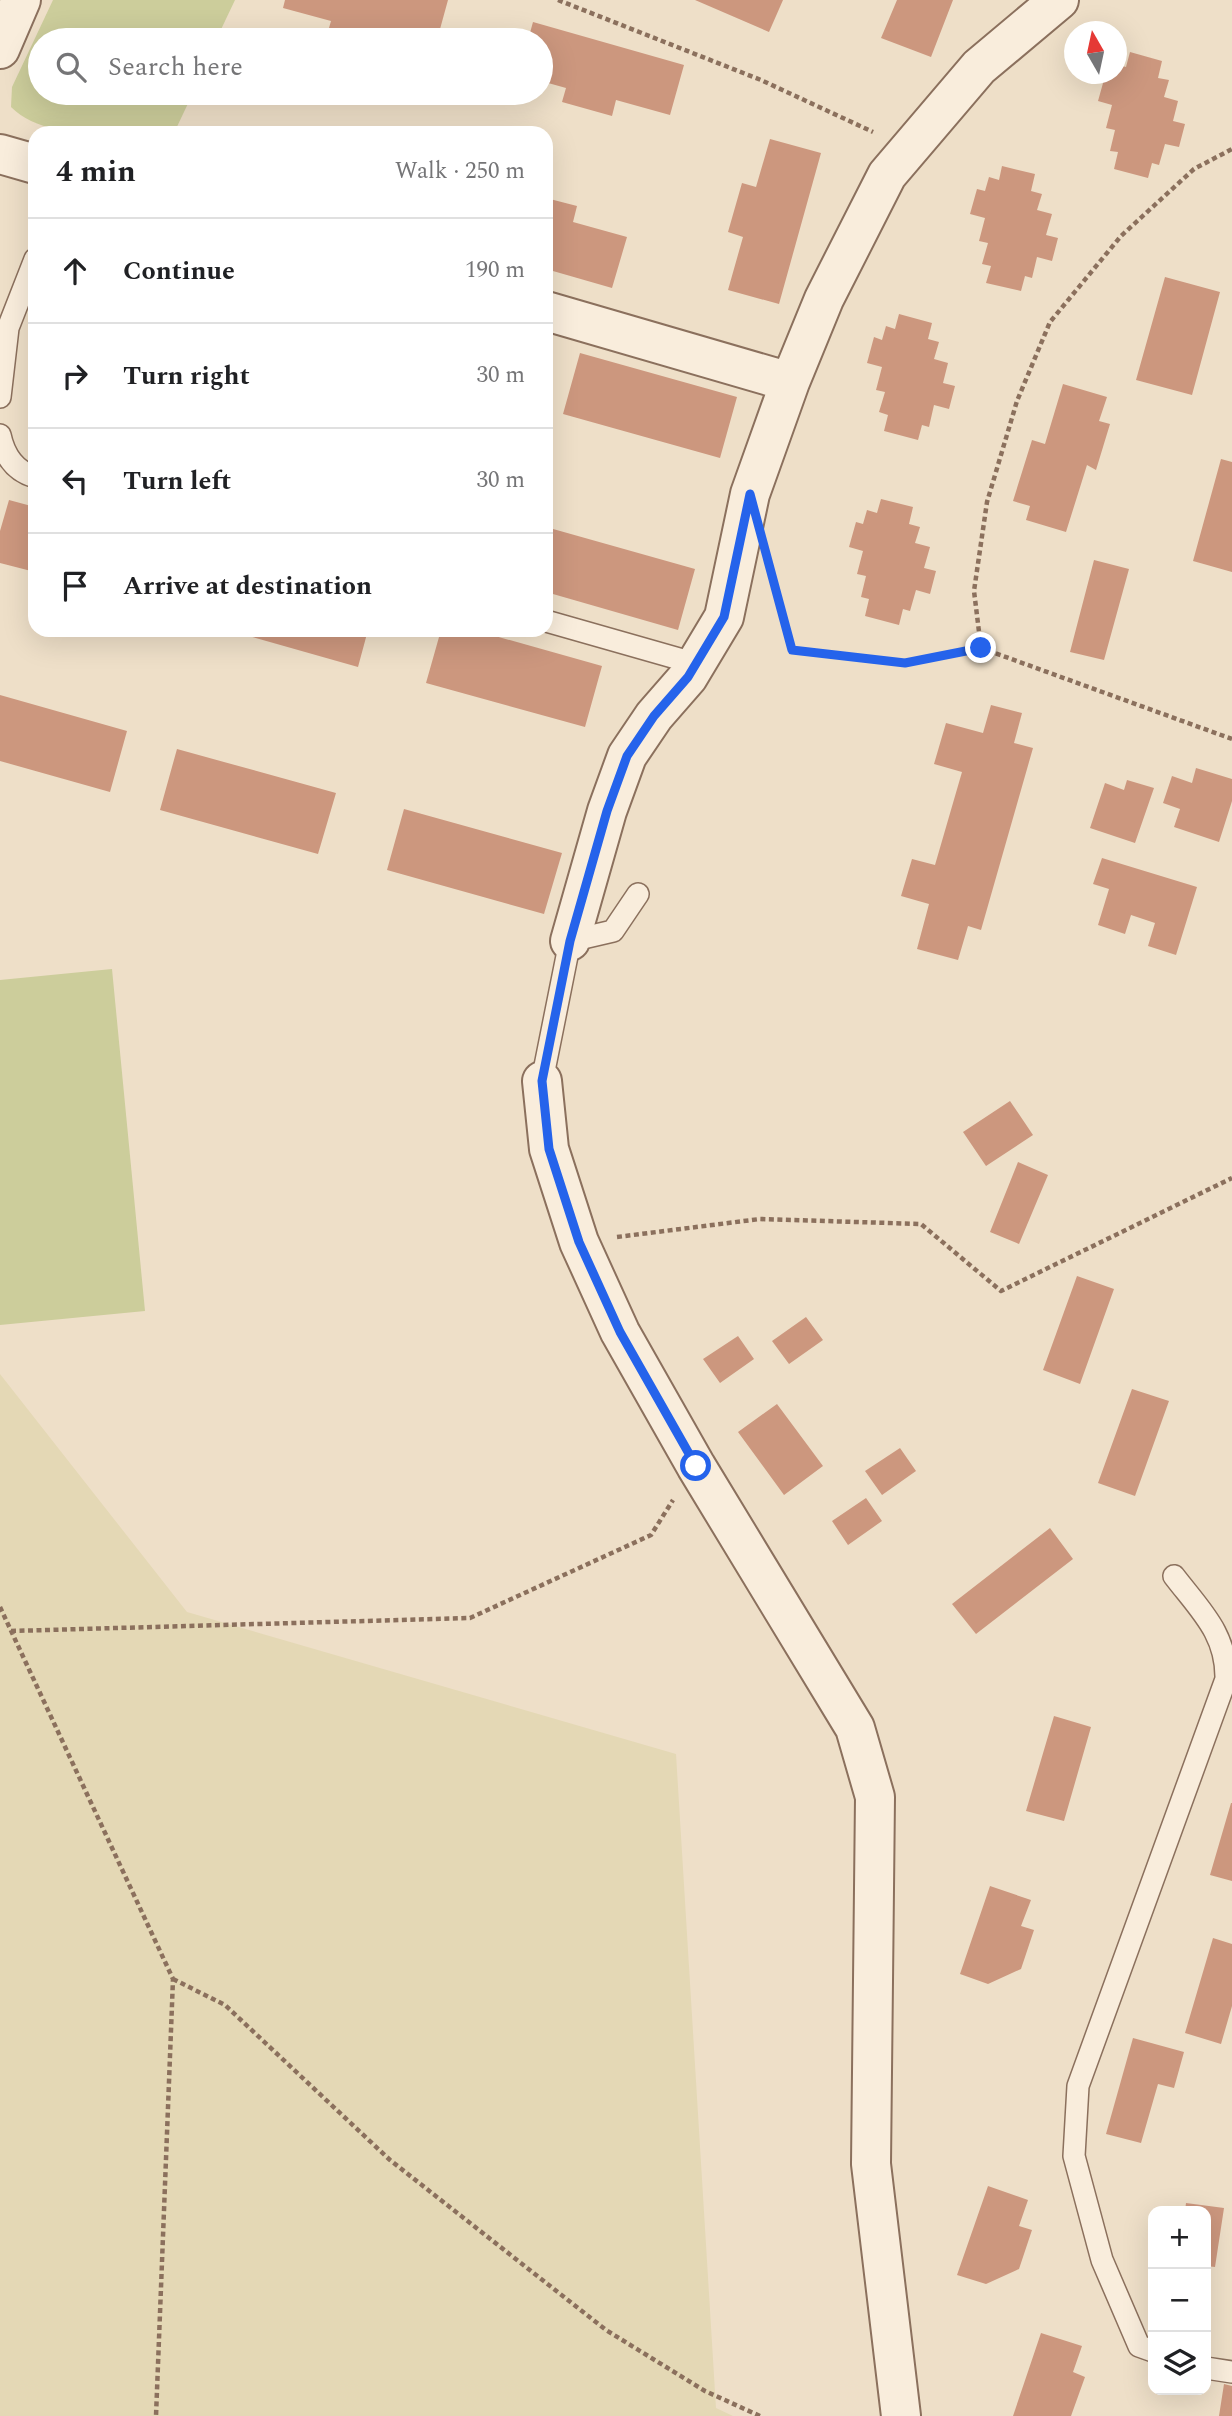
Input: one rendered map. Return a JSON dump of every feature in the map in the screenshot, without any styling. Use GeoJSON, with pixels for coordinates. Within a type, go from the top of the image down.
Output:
{"type":"FeatureCollection","features":[{"type":"Feature","properties":{"kind":"street"},"geometry":{"type":"LineString","coordinates":[[0,48],[21,0]]}},
{"type":"Feature","properties":{"kind":"street"},"geometry":{"type":"LineString","coordinates":[[570,941],[607,811],[627,756],[654,716],[697,664],[724,617],[750,494],[790,382],[824,299],[887,175],[979,67],[1059,0]]}},
{"type":"Feature","properties":{"kind":"street"},"geometry":{"type":"LineString","coordinates":[[0,154],[28,162]]}},
{"type":"Feature","properties":{"kind":"street"},"geometry":{"type":"LineString","coordinates":[[553,313],[790,382]]}},
{"type":"Feature","properties":{"kind":"street"},"geometry":{"type":"LineString","coordinates":[[542,1081],[549,1149],[579,1242],[620,1332],[696,1466],[855,1728],[875,1797],[871,2164],[901,2416]]}},
{"type":"Feature","properties":{"kind":"lane"},"geometry":{"type":"LineString","coordinates":[[0,397],[8,328],[28,277]]}},
{"type":"Feature","properties":{"kind":"lane"},"geometry":{"type":"LineString","coordinates":[[0,435],[4,454],[28,475]]}},
{"type":"Feature","properties":{"kind":"lane"},"geometry":{"type":"LineString","coordinates":[[553,623],[697,664]]}},
{"type":"Feature","properties":{"kind":"lane"},"geometry":{"type":"LineString","coordinates":[[542,1081],[570,941],[613,931],[638,894]]}},
{"type":"Feature","properties":{"kind":"lane"},"geometry":{"type":"LineString","coordinates":[[1148,2349],[1139,2346],[1102,2260],[1074,2156],[1078,2086],[1227,1679],[1227,1656],[1219,1636],[1174,1576]]}},
{"type":"Feature","properties":{"kind":"lane"},"geometry":{"type":"LineString","coordinates":[[1211,2369],[1232,2372]]}},
{"type":"Feature","properties":{"kind":"path"},"geometry":{"type":"LineString","coordinates":[[558,0],[761,80],[909,149]]}},
{"type":"Feature","properties":{"kind":"path"},"geometry":{"type":"LineString","coordinates":[[981,648],[974,591],[987,502],[1017,401],[1050,322],[1121,236],[1194,169],[1232,149]]}},
{"type":"Feature","properties":{"kind":"path"},"geometry":{"type":"LineString","coordinates":[[771,572],[792,650],[905,663],[981,648],[1232,738]]}},
{"type":"Feature","properties":{"kind":"path"},"geometry":{"type":"LineString","coordinates":[[579,1242],[760,1219],[921,1224],[1001,1291],[1232,1178]]}},
{"type":"Feature","properties":{"kind":"path"},"geometry":{"type":"LineString","coordinates":[[11,1631],[470,1618],[651,1535],[696,1466]]}},
{"type":"Feature","properties":{"kind":"path"},"geometry":{"type":"LineString","coordinates":[[0,1607],[173,1979],[156,2416]]}},
{"type":"Feature","properties":{"kind":"path"},"geometry":{"type":"LineString","coordinates":[[173,1979],[225,2005],[390,2160],[606,2330],[705,2392],[760,2416]]}},
{"type":"Feature","properties":{"kind":"shaded area"},"geometry":{"type":"Polygon","coordinates":[[[0,1374],[187,1612],[676,1754],[716,2408],[733,2416],[0,2416],[0,1374]]]}},
{"type":"Feature","properties":{"kind":"green space"},"geometry":{"type":"Polygon","coordinates":[[[53,0],[235,0],[222,28],[40,28],[53,0]]]}},
{"type":"Feature","properties":{"kind":"green space"},"geometry":{"type":"Polygon","coordinates":[[[28,53],[28,105],[187,105],[177,126],[45,126],[26,118],[11,107],[12,87],[28,53]]]}},
{"type":"Feature","properties":{"kind":"green space"},"geometry":{"type":"Polygon","coordinates":[[[112,969],[145,1311],[0,1325],[0,980],[112,969]]]}},
{"type":"Feature","properties":{"kind":"building"},"geometry":{"type":"Polygon","coordinates":[[[285,0],[448,0],[440,28],[329,28],[331,21],[283,8],[285,0]]]}},
{"type":"Feature","properties":{"kind":"building"},"geometry":{"type":"Polygon","coordinates":[[[695,0],[783,0],[769,32],[695,0]]]}},
{"type":"Feature","properties":{"kind":"building"},"geometry":{"type":"Polygon","coordinates":[[[897,0],[953,0],[931,57],[881,38],[897,0]]]}},
{"type":"Feature","properties":{"kind":"building"},"geometry":{"type":"Polygon","coordinates":[[[533,22],[684,65],[670,115],[616,100],[612,116],[562,102],[566,88],[553,84],[553,28],[531,28],[533,22]]]}},
{"type":"Feature","properties":{"kind":"building"},"geometry":{"type":"Polygon","coordinates":[[[1130,52],[1162,61],[1158,78],[1169,80],[1164,97],[1178,101],[1173,121],[1185,124],[1179,147],[1165,144],[1159,165],[1152,163],[1148,178],[1114,169],[1118,152],[1110,151],[1115,130],[1106,128],[1112,105],[1098,101],[1103,84],[1127,84],[1130,52]]]}},
{"type":"Feature","properties":{"kind":"building"},"geometry":{"type":"Polygon","coordinates":[[[770,139],[821,153],[779,304],[728,290],[743,237],[728,232],[742,183],[756,187],[770,139]]]}},
{"type":"Feature","properties":{"kind":"building"},"geometry":{"type":"Polygon","coordinates":[[[1002,166],[1035,174],[1031,191],[1042,194],[1037,210],[1052,214],[1046,235],[1058,238],[1052,261],[1037,257],[1032,278],[1025,276],[1021,291],[986,283],[991,266],[982,264],[988,243],[979,241],[985,218],[970,214],[977,189],[985,191],[989,177],[999,180],[1002,166]]]}},
{"type":"Feature","properties":{"kind":"building"},"geometry":{"type":"Polygon","coordinates":[[[553,200],[577,206],[573,222],[627,237],[612,288],[553,271],[553,200]]]}},
{"type":"Feature","properties":{"kind":"building"},"geometry":{"type":"Polygon","coordinates":[[[1165,277],[1220,292],[1192,395],[1136,380],[1165,277]]]}},
{"type":"Feature","properties":{"kind":"building"},"geometry":{"type":"Polygon","coordinates":[[[899,314],[932,323],[928,339],[939,342],[934,359],[948,363],[943,383],[955,386],[949,409],[934,405],[929,427],[922,425],[918,440],[884,431],[888,415],[879,412],[885,392],[876,390],[882,367],[867,363],[874,337],[882,340],[886,326],[895,329],[899,314]]]}},
{"type":"Feature","properties":{"kind":"building"},"geometry":{"type":"Polygon","coordinates":[[[580,353],[737,397],[720,458],[563,414],[580,353]]]}},
{"type":"Feature","properties":{"kind":"building"},"geometry":{"type":"Polygon","coordinates":[[[1063,384],[1107,397],[1099,421],[1110,424],[1096,470],[1087,465],[1066,532],[1026,520],[1030,506],[1013,501],[1032,440],[1045,444],[1063,384]]]}},
{"type":"Feature","properties":{"kind":"building"},"geometry":{"type":"Polygon","coordinates":[[[1221,459],[1232,462],[1232,572],[1193,561],[1221,459]]]}},
{"type":"Feature","properties":{"kind":"building"},"geometry":{"type":"Polygon","coordinates":[[[881,499],[913,507],[909,524],[920,527],[915,543],[930,547],[924,568],[936,571],[930,594],[916,590],[910,611],[903,609],[899,625],[865,616],[869,599],[861,597],[866,576],[857,574],[863,551],[849,547],[856,522],[863,524],[867,510],[877,513],[881,499]]]}},
{"type":"Feature","properties":{"kind":"building"},"geometry":{"type":"Polygon","coordinates":[[[9,500],[28,505],[28,570],[0,563],[0,531],[9,500]]]}},
{"type":"Feature","properties":{"kind":"building"},"geometry":{"type":"Polygon","coordinates":[[[553,529],[695,569],[678,630],[553,594],[553,529]]]}},
{"type":"Feature","properties":{"kind":"building"},"geometry":{"type":"Polygon","coordinates":[[[1094,560],[1129,569],[1104,660],[1070,652],[1094,560]]]}},
{"type":"Feature","properties":{"kind":"building"},"geometry":{"type":"Polygon","coordinates":[[[253,637],[366,637],[358,667],[253,637]]]}},
{"type":"Feature","properties":{"kind":"building"},"geometry":{"type":"Polygon","coordinates":[[[439,637],[499,637],[602,666],[585,727],[426,683],[439,637]]]}},
{"type":"Feature","properties":{"kind":"building"},"geometry":{"type":"Polygon","coordinates":[[[0,695],[127,731],[110,792],[0,761],[0,695]]]}},
{"type":"Feature","properties":{"kind":"building"},"geometry":{"type":"Polygon","coordinates":[[[991,705],[1022,713],[1014,743],[1033,748],[981,930],[968,926],[958,960],[917,949],[929,904],[901,896],[912,859],[935,865],[962,772],[934,764],[946,723],[983,733],[991,705]]]}},
{"type":"Feature","properties":{"kind":"building"},"geometry":{"type":"Polygon","coordinates":[[[177,749],[336,793],[318,854],[160,810],[177,749]]]}},
{"type":"Feature","properties":{"kind":"building"},"geometry":{"type":"Polygon","coordinates":[[[1196,768],[1232,779],[1232,801],[1219,842],[1174,827],[1180,809],[1163,803],[1172,776],[1192,783],[1196,768]]]}},
{"type":"Feature","properties":{"kind":"building"},"geometry":{"type":"Polygon","coordinates":[[[1127,780],[1154,788],[1135,843],[1090,828],[1105,783],[1124,790],[1127,780]]]}},
{"type":"Feature","properties":{"kind":"building"},"geometry":{"type":"Polygon","coordinates":[[[404,809],[562,853],[544,914],[387,870],[404,809]]]}},
{"type":"Feature","properties":{"kind":"building"},"geometry":{"type":"Polygon","coordinates":[[[1102,858],[1197,887],[1176,955],[1148,946],[1155,923],[1131,915],[1125,934],[1098,925],[1109,889],[1093,884],[1102,858]]]}},
{"type":"Feature","properties":{"kind":"building"},"geometry":{"type":"Polygon","coordinates":[[[1010,1101],[1033,1135],[986,1166],[963,1132],[1010,1101]]]}},
{"type":"Feature","properties":{"kind":"building"},"geometry":{"type":"Polygon","coordinates":[[[1018,1162],[1048,1175],[1019,1244],[990,1232],[1018,1162]]]}},
{"type":"Feature","properties":{"kind":"building"},"geometry":{"type":"Polygon","coordinates":[[[1077,1276],[1114,1289],[1080,1384],[1043,1370],[1077,1276]]]}},
{"type":"Feature","properties":{"kind":"building"},"geometry":{"type":"Polygon","coordinates":[[[806,1317],[823,1340],[789,1364],[772,1341],[806,1317]]]}},
{"type":"Feature","properties":{"kind":"building"},"geometry":{"type":"Polygon","coordinates":[[[738,1336],[754,1359],[720,1383],[703,1359],[738,1336]]]}},
{"type":"Feature","properties":{"kind":"building"},"geometry":{"type":"Polygon","coordinates":[[[1132,1389],[1169,1401],[1135,1496],[1098,1483],[1132,1389]]]}},
{"type":"Feature","properties":{"kind":"building"},"geometry":{"type":"Polygon","coordinates":[[[777,1404],[823,1466],[784,1495],[738,1432],[777,1404]]]}},
{"type":"Feature","properties":{"kind":"building"},"geometry":{"type":"Polygon","coordinates":[[[900,1448],[916,1471],[882,1495],[865,1471],[900,1448]]]}},
{"type":"Feature","properties":{"kind":"building"},"geometry":{"type":"Polygon","coordinates":[[[866,1498],[882,1521],[848,1545],[832,1521],[866,1498]]]}},
{"type":"Feature","properties":{"kind":"building"},"geometry":{"type":"Polygon","coordinates":[[[1050,1528],[1073,1559],[976,1634],[952,1604],[1050,1528]]]}},
{"type":"Feature","properties":{"kind":"building"},"geometry":{"type":"Polygon","coordinates":[[[1054,1716],[1091,1727],[1064,1821],[1026,1811],[1054,1716]]]}},
{"type":"Feature","properties":{"kind":"building"},"geometry":{"type":"Polygon","coordinates":[[[1232,1803],[1232,1881],[1210,1875],[1232,1803]]]}},
{"type":"Feature","properties":{"kind":"building"},"geometry":{"type":"Polygon","coordinates":[[[990,1886],[1031,1900],[1021,1926],[1034,1930],[1021,1969],[988,1984],[960,1974],[990,1886]]]}},
{"type":"Feature","properties":{"kind":"building"},"geometry":{"type":"Polygon","coordinates":[[[1213,1938],[1232,1944],[1232,2006],[1221,2044],[1185,2033],[1213,1938]]]}},
{"type":"Feature","properties":{"kind":"building"},"geometry":{"type":"Polygon","coordinates":[[[1133,2038],[1184,2052],[1174,2088],[1158,2084],[1141,2143],[1106,2134],[1133,2038]]]}},
{"type":"Feature","properties":{"kind":"building"},"geometry":{"type":"Polygon","coordinates":[[[988,2186],[1028,2200],[1019,2226],[1032,2230],[1019,2269],[986,2284],[957,2275],[988,2186]]]}},
{"type":"Feature","properties":{"kind":"building"},"geometry":{"type":"Polygon","coordinates":[[[1186,2203],[1209,2206],[1186,2206],[1186,2203]]]}},
{"type":"Feature","properties":{"kind":"building"},"geometry":{"type":"Polygon","coordinates":[[[1211,2206],[1224,2208],[1215,2267],[1211,2267],[1211,2206]]]}},
{"type":"Feature","properties":{"kind":"building"},"geometry":{"type":"Polygon","coordinates":[[[1041,2333],[1082,2346],[1073,2372],[1085,2377],[1071,2416],[1013,2416],[1041,2333]]]}},
{"type":"Feature","properties":{"kind":"building"},"geometry":{"type":"Polygon","coordinates":[[[1224,2384],[1232,2386],[1232,2416],[1219,2416],[1224,2384]]]}},
{"type":"Feature","properties":{"kind":"route"},"geometry":{"type":"LineString","coordinates":[[696,1466],[620,1332],[579,1242],[549,1149],[542,1081],[570,941],[607,811],[627,756],[654,716],[688,677],[711,643],[724,617],[750,494],[792,650],[905,663],[981,648]]}}]}
